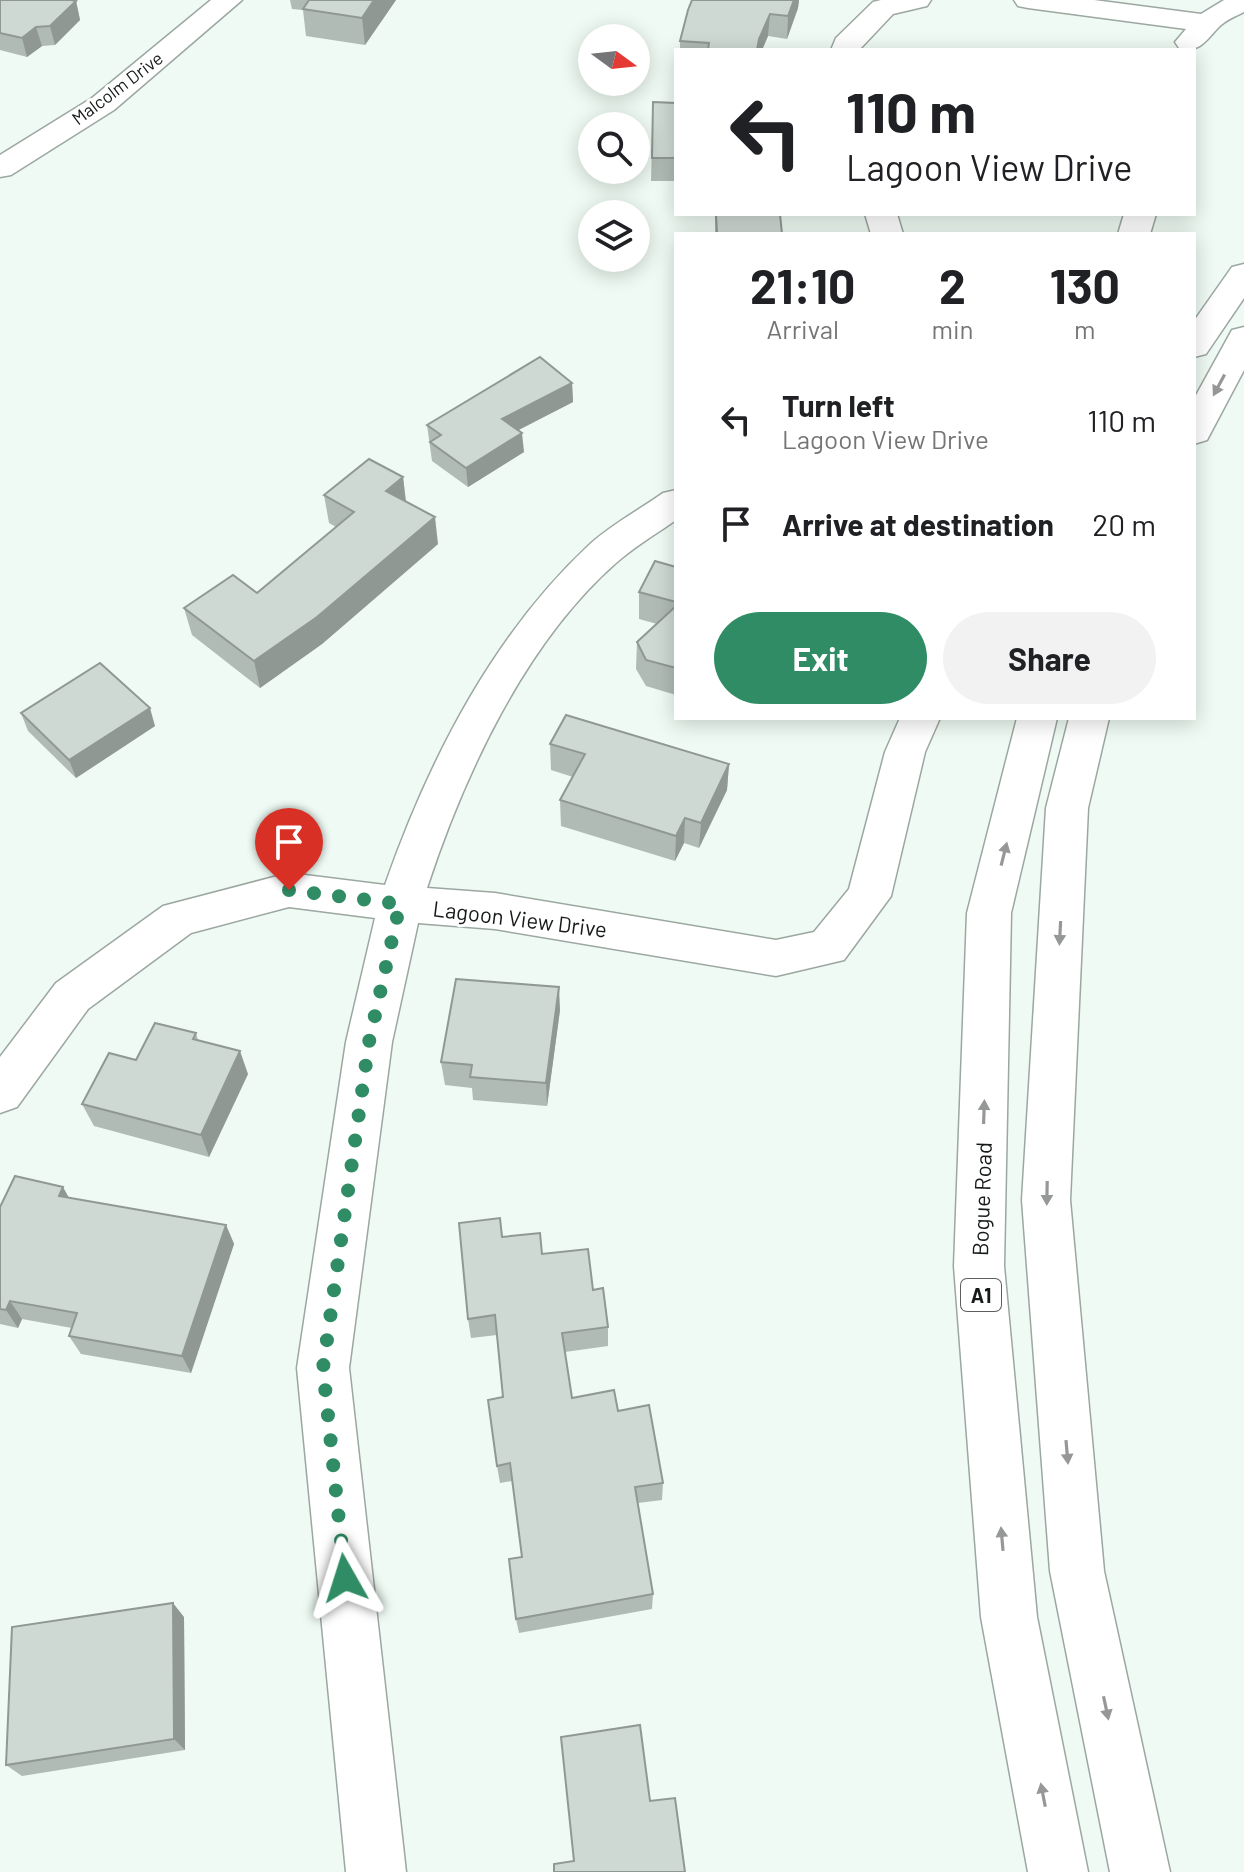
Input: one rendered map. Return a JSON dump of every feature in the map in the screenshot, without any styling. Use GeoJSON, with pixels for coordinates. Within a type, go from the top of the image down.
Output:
{"type":"FeatureCollection","features":[{"type":"Feature","properties":{"kind":"street","name":"Malcolm Drive"},"geometry":{"type":"LineString","coordinates":[[0,168],[103,104],[228,0]]}},
{"type":"Feature","properties":{"kind":"street"},"geometry":{"type":"LineString","coordinates":[[845,48],[883,8],[917,0]]}},
{"type":"Feature","properties":{"kind":"street"},"geometry":{"type":"LineString","coordinates":[[1028,0],[1205,13],[1244,25]]}},
{"type":"Feature","properties":{"kind":"street"},"geometry":{"type":"LineString","coordinates":[[1185,48],[1205,13],[1244,1]]}},
{"type":"Feature","properties":{"kind":"street"},"geometry":{"type":"LineString","coordinates":[[1196,343],[1244,274]]}},
{"type":"Feature","properties":{"kind":"street"},"geometry":{"type":"LineString","coordinates":[[1196,428],[1244,338]]}},
{"type":"Feature","properties":{"kind":"street"},"geometry":{"type":"LineString","coordinates":[[376,1872],[323,1368],[369,1042],[400,904],[426,827],[484,708],[546,613],[603,553],[674,503]]}},
{"type":"Feature","properties":{"kind":"street","name":"Lagoon View Drive"},"geometry":{"type":"LineString","coordinates":[[0,1093],[72,996],[178,919],[289,890],[400,904],[495,911],[776,958],[828,947],[869,896],[905,752],[919,720]]}},
{"type":"Feature","properties":{"kind":"street","name":"Bogue Road"},"geometry":{"type":"LineString","coordinates":[[1037,720],[989,913],[979,1266],[1009,1617],[1058,1872]]}},
{"type":"Feature","properties":{"kind":"street"},"geometry":{"type":"LineString","coordinates":[[1089,720],[1067,808],[1046,1200],[1077,1571],[1140,1872]]}},
{"type":"Feature","properties":{"kind":"building"},"geometry":{"type":"Polygon","coordinates":[[[0,0],[76,1],[50,26],[36,27],[22,38],[0,33],[0,0]]]}},
{"type":"Feature","properties":{"kind":"building"},"geometry":{"type":"Polygon","coordinates":[[[309,0],[374,0],[362,18],[303,9],[309,0]]]}},
{"type":"Feature","properties":{"kind":"building"},"geometry":{"type":"Polygon","coordinates":[[[692,0],[794,0],[788,16],[770,14],[757,48],[708,48],[709,43],[680,41],[692,0]]]}},
{"type":"Feature","properties":{"kind":"building"},"geometry":{"type":"Polygon","coordinates":[[[653,102],[674,103],[674,158],[652,158],[653,102]]]}},
{"type":"Feature","properties":{"kind":"building"},"geometry":{"type":"Polygon","coordinates":[[[716,216],[780,216],[782,232],[717,232],[716,216]]]}},
{"type":"Feature","properties":{"kind":"building"},"geometry":{"type":"Polygon","coordinates":[[[540,357],[572,383],[502,419],[522,433],[466,468],[430,442],[441,435],[427,425],[540,357]]]}},
{"type":"Feature","properties":{"kind":"building"},"geometry":{"type":"Polygon","coordinates":[[[369,459],[403,477],[386,491],[435,517],[317,617],[254,661],[184,608],[233,575],[257,593],[354,512],[324,495],[369,459]]]}},
{"type":"Feature","properties":{"kind":"building"},"geometry":{"type":"Polygon","coordinates":[[[655,561],[674,566],[674,601],[639,592],[655,561]]]}},
{"type":"Feature","properties":{"kind":"building"},"geometry":{"type":"Polygon","coordinates":[[[674,608],[674,667],[646,660],[637,642],[674,608]]]}},
{"type":"Feature","properties":{"kind":"building"},"geometry":{"type":"Polygon","coordinates":[[[100,663],[150,708],[69,760],[21,713],[100,663]]]}},
{"type":"Feature","properties":{"kind":"building"},"geometry":{"type":"Polygon","coordinates":[[[566,715],[729,764],[701,823],[685,818],[676,836],[560,800],[585,754],[550,744],[566,715]]]}},
{"type":"Feature","properties":{"kind":"building"},"geometry":{"type":"Polygon","coordinates":[[[456,979],[559,987],[546,1083],[470,1077],[472,1065],[441,1062],[456,979]]]}},
{"type":"Feature","properties":{"kind":"building"},"geometry":{"type":"Polygon","coordinates":[[[155,1023],[196,1033],[193,1039],[240,1051],[201,1135],[82,1104],[109,1053],[136,1060],[155,1023]]]}},
{"type":"Feature","properties":{"kind":"building"},"geometry":{"type":"Polygon","coordinates":[[[15,1176],[63,1187],[59,1196],[226,1225],[182,1356],[69,1336],[77,1313],[10,1301],[6,1310],[0,1309],[0,1207],[15,1176]]]}},
{"type":"Feature","properties":{"kind":"building"},"geometry":{"type":"Polygon","coordinates":[[[500,1218],[502,1237],[540,1233],[542,1254],[588,1249],[593,1290],[603,1288],[608,1327],[562,1333],[572,1398],[614,1390],[618,1411],[649,1405],[663,1483],[635,1487],[653,1594],[516,1619],[509,1559],[522,1557],[510,1463],[497,1466],[488,1400],[503,1397],[495,1315],[468,1319],[459,1223],[500,1218]]]}},
{"type":"Feature","properties":{"kind":"building"},"geometry":{"type":"Polygon","coordinates":[[[173,1603],[174,1739],[6,1765],[12,1627],[173,1603]]]}},
{"type":"Feature","properties":{"kind":"building"},"geometry":{"type":"Polygon","coordinates":[[[640,1725],[650,1801],[675,1798],[685,1872],[554,1872],[554,1864],[574,1861],[561,1737],[640,1725]]]}},
{"type":"Feature","properties":{"kind":"route"},"geometry":{"type":"LineString","coordinates":[[289,890],[400,904],[369,1042],[323,1368],[345,1578]]}}]}
